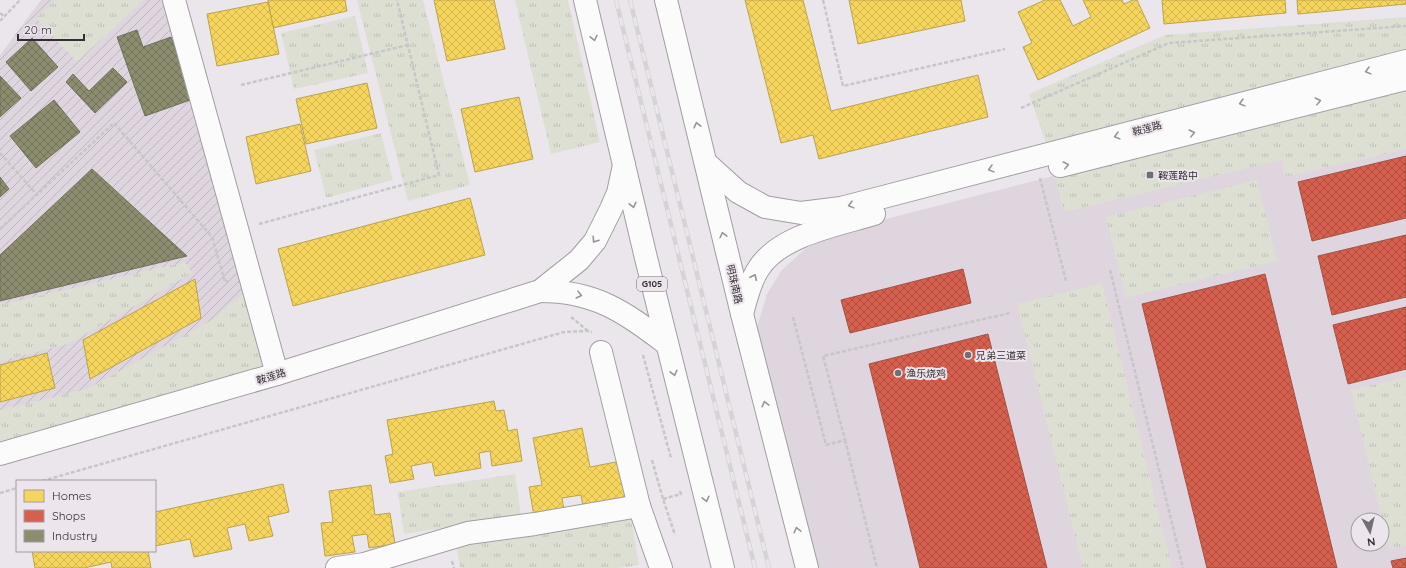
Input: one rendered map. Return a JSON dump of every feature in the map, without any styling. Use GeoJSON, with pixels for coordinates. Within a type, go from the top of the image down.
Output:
{"type":"FeatureCollection","features":[{"type":"Feature","properties":{"kind":"main road"},"geometry":{"type":"LineString","coordinates":[[174,0],[277,374]]}},
{"type":"Feature","properties":{"kind":"main road","name":"G105"},"geometry":{"type":"LineString","coordinates":[[585,0],[667,344],[723,568]]}},
{"type":"Feature","properties":{"kind":"main road","name":"明珠南路"},"geometry":{"type":"LineString","coordinates":[[666,0],[742,314],[807,568]]}},
{"type":"Feature","properties":{"kind":"main road","name":"鞍莲路"},"geometry":{"type":"LineString","coordinates":[[890,202],[1406,61]]}},
{"type":"Feature","properties":{"kind":"main road","name":"鞍莲路"},"geometry":{"type":"LineString","coordinates":[[890,202],[1038,172],[1406,79]]}},
{"type":"Feature","properties":{"kind":"main road"},"geometry":{"type":"LineString","coordinates":[[706,163],[738,192],[765,207],[801,213],[890,202]]}},
{"type":"Feature","properties":{"kind":"main road"},"geometry":{"type":"LineString","coordinates":[[540,291],[579,260],[595,241],[618,193],[624,165]]}},
{"type":"Feature","properties":{"kind":"main road"},"geometry":{"type":"LineString","coordinates":[[742,314],[749,289],[759,268],[773,252],[801,236],[890,202]]}},
{"type":"Feature","properties":{"kind":"main road"},"geometry":{"type":"LineString","coordinates":[[540,291],[573,293],[602,302],[628,316],[667,344]]}},
{"type":"Feature","properties":{"kind":"main road","name":"鞍莲路"},"geometry":{"type":"LineString","coordinates":[[0,454],[277,374],[540,291]]}},
{"type":"Feature","properties":{"kind":"main road"},"geometry":{"type":"LineString","coordinates":[[597,343],[639,506],[662,568]]}},
{"type":"Feature","properties":{"kind":"main road"},"geometry":{"type":"LineString","coordinates":[[337,568],[364,564],[468,533],[535,524],[639,506]]}},
{"type":"Feature","properties":{"kind":"path"},"geometry":{"type":"LineString","coordinates":[[0,22],[20,0]]}},
{"type":"Feature","properties":{"kind":"path"},"geometry":{"type":"LineString","coordinates":[[237,230],[439,175],[397,0]]}},
{"type":"Feature","properties":{"kind":"path"},"geometry":{"type":"LineString","coordinates":[[823,0],[843,86],[1005,49]]}},
{"type":"Feature","properties":{"kind":"path"},"geometry":{"type":"LineString","coordinates":[[0,13],[4,17]]}},
{"type":"Feature","properties":{"kind":"path"},"geometry":{"type":"LineString","coordinates":[[1021,108],[1169,43],[1406,26]]}},
{"type":"Feature","properties":{"kind":"path"},"geometry":{"type":"LineString","coordinates":[[241,85],[408,45]]}},
{"type":"Feature","properties":{"kind":"path"},"geometry":{"type":"LineString","coordinates":[[0,229],[114,123],[212,237],[225,282],[250,275]]}},
{"type":"Feature","properties":{"kind":"path"},"geometry":{"type":"LineString","coordinates":[[0,153],[37,195]]}},
{"type":"Feature","properties":{"kind":"path"},"geometry":{"type":"LineString","coordinates":[[1038,172],[1066,282]]}},
{"type":"Feature","properties":{"kind":"path"},"geometry":{"type":"LineString","coordinates":[[1110,270],[1183,568]]}},
{"type":"Feature","properties":{"kind":"path"},"geometry":{"type":"LineString","coordinates":[[877,568],[823,356],[1010,313]]}},
{"type":"Feature","properties":{"kind":"path"},"geometry":{"type":"LineString","coordinates":[[570,316],[588,331],[597,343]]}},
{"type":"Feature","properties":{"kind":"path"},"geometry":{"type":"LineString","coordinates":[[793,317],[826,445],[845,440]]}},
{"type":"Feature","properties":{"kind":"path"},"geometry":{"type":"LineString","coordinates":[[588,331],[597,343]]}},
{"type":"Feature","properties":{"kind":"path"},"geometry":{"type":"LineString","coordinates":[[46,480],[564,332],[588,331]]}},
{"type":"Feature","properties":{"kind":"path"},"geometry":{"type":"LineString","coordinates":[[643,355],[673,465]]}},
{"type":"Feature","properties":{"kind":"path"},"geometry":{"type":"LineString","coordinates":[[651,454],[663,499],[677,540]]}},
{"type":"Feature","properties":{"kind":"path"},"geometry":{"type":"LineString","coordinates":[[639,506],[681,494],[679,487]]}},
{"type":"Feature","properties":{"kind":"path"},"geometry":{"type":"LineString","coordinates":[[0,493],[16,488]]}},
{"type":"Feature","properties":{"kind":"shaded area"},"geometry":{"type":"Polygon","coordinates":[[[41,0],[174,0],[277,374],[0,451],[0,55],[41,0]]]}},
{"type":"Feature","properties":{"kind":"shaded area"},"geometry":{"type":"Polygon","coordinates":[[[1406,85],[1406,568],[809,568],[752,344],[767,294],[782,270],[805,249],[840,231],[1406,85]]]}},
{"type":"Feature","properties":{"kind":"green space"},"geometry":{"type":"Polygon","coordinates":[[[55,0],[143,0],[77,62],[36,18],[55,0]]]}},
{"type":"Feature","properties":{"kind":"green space"},"geometry":{"type":"Polygon","coordinates":[[[357,0],[423,0],[470,185],[408,201],[357,0]]]}},
{"type":"Feature","properties":{"kind":"green space"},"geometry":{"type":"Polygon","coordinates":[[[515,0],[568,0],[600,142],[551,154],[515,0]]]}},
{"type":"Feature","properties":{"kind":"green space"},"geometry":{"type":"Polygon","coordinates":[[[355,16],[368,73],[294,89],[281,33],[355,16]]]}},
{"type":"Feature","properties":{"kind":"green space"},"geometry":{"type":"Polygon","coordinates":[[[1406,17],[1406,59],[1049,152],[1029,94],[1165,35],[1406,17]]]}},
{"type":"Feature","properties":{"kind":"green space"},"geometry":{"type":"Polygon","coordinates":[[[1406,88],[1406,149],[1285,177],[1281,160],[1064,212],[1054,174],[1406,88]]]}},
{"type":"Feature","properties":{"kind":"green space"},"geometry":{"type":"Polygon","coordinates":[[[381,133],[393,180],[326,198],[314,150],[381,133]]]}},
{"type":"Feature","properties":{"kind":"green space"},"geometry":{"type":"Polygon","coordinates":[[[1257,180],[1277,261],[1126,298],[1106,217],[1257,180]]]}},
{"type":"Feature","properties":{"kind":"green space"},"geometry":{"type":"Polygon","coordinates":[[[185,262],[192,273],[68,344],[0,361],[0,305],[185,262]]]}},
{"type":"Feature","properties":{"kind":"green space"},"geometry":{"type":"Polygon","coordinates":[[[1102,283],[1172,568],[1083,568],[1017,304],[1102,283]]]}},
{"type":"Feature","properties":{"kind":"green space"},"geometry":{"type":"Polygon","coordinates":[[[248,290],[267,371],[0,448],[0,410],[87,389],[212,320],[248,290]]]}},
{"type":"Feature","properties":{"kind":"green space"},"geometry":{"type":"Polygon","coordinates":[[[1406,377],[1406,545],[1390,549],[1390,512],[1380,512],[1351,390],[1406,377]]]}},
{"type":"Feature","properties":{"kind":"green space"},"geometry":{"type":"Polygon","coordinates":[[[515,474],[521,516],[404,534],[398,492],[515,474]]]}},
{"type":"Feature","properties":{"kind":"green space"},"geometry":{"type":"Polygon","coordinates":[[[631,517],[639,565],[618,568],[460,568],[456,545],[631,517]]]}},
{"type":"Feature","properties":{"kind":"building: Homes"},"geometry":{"type":"Polygon","coordinates":[[[268,0],[345,0],[347,11],[273,28],[268,0]]]}},
{"type":"Feature","properties":{"kind":"building: Homes"},"geometry":{"type":"Polygon","coordinates":[[[434,0],[494,0],[505,49],[447,61],[434,0]]]}},
{"type":"Feature","properties":{"kind":"building: Homes"},"geometry":{"type":"Polygon","coordinates":[[[745,0],[803,0],[831,111],[978,75],[988,117],[819,159],[813,135],[781,143],[745,0]]]}},
{"type":"Feature","properties":{"kind":"building: Homes"},"geometry":{"type":"Polygon","coordinates":[[[849,0],[961,0],[965,21],[858,44],[849,0]]]}},
{"type":"Feature","properties":{"kind":"building: Homes"},"geometry":{"type":"Polygon","coordinates":[[[1045,0],[1060,0],[1073,26],[1091,17],[1083,0],[1122,0],[1124,4],[1137,0],[1150,28],[1038,80],[1023,47],[1032,43],[1018,12],[1045,0]]]}},
{"type":"Feature","properties":{"kind":"building: Homes"},"geometry":{"type":"Polygon","coordinates":[[[1162,0],[1285,0],[1286,13],[1164,24],[1162,0]]]}},
{"type":"Feature","properties":{"kind":"building: Homes"},"geometry":{"type":"Polygon","coordinates":[[[1297,0],[1406,0],[1406,4],[1298,14],[1297,0]]]}},
{"type":"Feature","properties":{"kind":"building: Homes"},"geometry":{"type":"Polygon","coordinates":[[[268,2],[279,54],[217,66],[207,14],[268,2]]]}},
{"type":"Feature","properties":{"kind":"building: Homes"},"geometry":{"type":"Polygon","coordinates":[[[367,83],[377,128],[306,144],[296,99],[367,83]]]}},
{"type":"Feature","properties":{"kind":"building: Homes"},"geometry":{"type":"Polygon","coordinates":[[[519,97],[533,159],[475,172],[461,109],[519,97]]]}},
{"type":"Feature","properties":{"kind":"building: Homes"},"geometry":{"type":"Polygon","coordinates":[[[300,124],[311,171],[256,184],[246,137],[300,124]]]}},
{"type":"Feature","properties":{"kind":"building: Homes"},"geometry":{"type":"Polygon","coordinates":[[[470,198],[485,255],[293,306],[278,249],[470,198]]]}},
{"type":"Feature","properties":{"kind":"building: Homes"},"geometry":{"type":"Polygon","coordinates":[[[195,279],[201,318],[90,379],[83,340],[195,279]]]}},
{"type":"Feature","properties":{"kind":"building: Homes"},"geometry":{"type":"Polygon","coordinates":[[[47,353],[55,388],[0,402],[0,365],[47,353]]]}},
{"type":"Feature","properties":{"kind":"building: Homes"},"geometry":{"type":"Polygon","coordinates":[[[494,401],[496,411],[504,410],[508,431],[517,429],[522,461],[492,466],[490,451],[479,453],[481,468],[435,476],[432,462],[411,466],[414,479],[390,483],[385,456],[393,454],[387,420],[494,401]]]}},
{"type":"Feature","properties":{"kind":"building: Homes"},"geometry":{"type":"Polygon","coordinates":[[[582,428],[590,467],[621,461],[628,498],[583,506],[581,495],[562,498],[564,510],[534,516],[529,487],[542,485],[533,438],[582,428]]]}},
{"type":"Feature","properties":{"kind":"building: Homes"},"geometry":{"type":"Polygon","coordinates":[[[283,484],[289,512],[268,517],[273,536],[249,541],[245,524],[227,528],[232,549],[194,557],[190,539],[156,546],[156,512],[283,484]]]}},
{"type":"Feature","properties":{"kind":"building: Homes"},"geometry":{"type":"Polygon","coordinates":[[[371,485],[375,515],[390,513],[395,544],[369,548],[367,534],[352,536],[355,552],[325,556],[321,523],[333,522],[329,491],[371,485]]]}},
{"type":"Feature","properties":{"kind":"building: Homes"},"geometry":{"type":"Polygon","coordinates":[[[32,552],[148,552],[151,568],[112,568],[111,562],[84,568],[35,568],[32,552]]]}},
{"type":"Feature","properties":{"kind":"building: Shops"},"geometry":{"type":"Polygon","coordinates":[[[1406,156],[1406,218],[1312,241],[1298,182],[1406,156]]]}},
{"type":"Feature","properties":{"kind":"building: Shops"},"geometry":{"type":"Polygon","coordinates":[[[1406,235],[1406,297],[1332,315],[1318,256],[1406,235]]]}},
{"type":"Feature","properties":{"kind":"building: Shops"},"geometry":{"type":"Polygon","coordinates":[[[963,269],[971,303],[850,333],[841,300],[963,269]]]}},
{"type":"Feature","properties":{"kind":"building: Shops"},"geometry":{"type":"Polygon","coordinates":[[[1265,274],[1337,568],[1207,568],[1142,304],[1265,274]]]}},
{"type":"Feature","properties":{"kind":"building: Shops"},"geometry":{"type":"Polygon","coordinates":[[[1406,307],[1406,369],[1348,384],[1333,325],[1406,307]]]}},
{"type":"Feature","properties":{"kind":"building: Shops"},"geometry":{"type":"Polygon","coordinates":[[[988,334],[1047,568],[920,568],[869,364],[988,334]]]}},
{"type":"Feature","properties":{"kind":"building: Shops"},"geometry":{"type":"Polygon","coordinates":[[[1406,558],[1406,568],[1393,568],[1391,561],[1406,558]]]}},
{"type":"Feature","properties":{"kind":"building: Industry"},"geometry":{"type":"Polygon","coordinates":[[[137,30],[143,47],[171,37],[193,99],[145,116],[117,37],[137,30]]]}},
{"type":"Feature","properties":{"kind":"building: Industry"},"geometry":{"type":"Polygon","coordinates":[[[32,38],[58,67],[31,91],[6,62],[32,38]]]}},
{"type":"Feature","properties":{"kind":"building: Industry"},"geometry":{"type":"Polygon","coordinates":[[[113,68],[127,82],[95,113],[66,82],[73,74],[89,91],[113,68]]]}},
{"type":"Feature","properties":{"kind":"building: Industry"},"geometry":{"type":"Polygon","coordinates":[[[0,76],[21,98],[0,117],[0,76]]]}},
{"type":"Feature","properties":{"kind":"building: Industry"},"geometry":{"type":"Polygon","coordinates":[[[54,100],[80,132],[36,168],[10,136],[54,100]]]}},
{"type":"Feature","properties":{"kind":"building: Industry"},"geometry":{"type":"Polygon","coordinates":[[[92,169],[187,256],[0,301],[0,255],[92,169]]]}},
{"type":"Feature","properties":{"kind":"building: Industry"},"geometry":{"type":"Polygon","coordinates":[[[0,177],[9,189],[0,197],[0,177]]]}},
{"type":"Feature","properties":{"kind":"railway"},"geometry":{"type":"LineString","coordinates":[[616,0],[755,568]]}},
{"type":"Feature","properties":{"kind":"railway"},"geometry":{"type":"LineString","coordinates":[[630,0],[769,568]]}},
{"type":"Feature","properties":{"kind":"place","name":"鞍莲路中"},"geometry":{"type":"Point","coordinates":[1150,175]}},
{"type":"Feature","properties":{"kind":"place","name":"兄弟三道菜"},"geometry":{"type":"Point","coordinates":[968,355]}},
{"type":"Feature","properties":{"kind":"place","name":"渔乐烧鸡"},"geometry":{"type":"Point","coordinates":[898,373]}}]}
